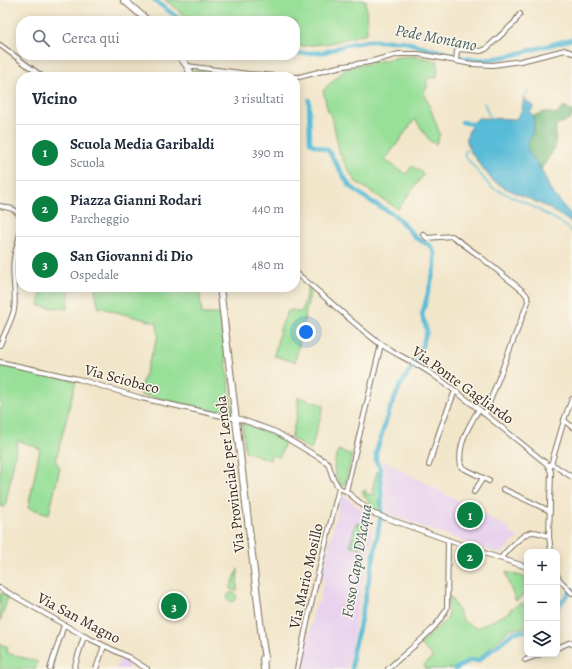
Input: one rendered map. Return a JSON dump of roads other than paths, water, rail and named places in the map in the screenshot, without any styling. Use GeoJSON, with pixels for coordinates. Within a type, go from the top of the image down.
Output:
{"type":"FeatureCollection","features":[{"type":"Feature","properties":{"kind":"main road"},"geometry":{"type":"LineString","coordinates":[[124,0],[142,16]]}},
{"type":"Feature","properties":{"kind":"main road"},"geometry":{"type":"LineString","coordinates":[[182,60],[190,72]]}},
{"type":"Feature","properties":{"kind":"main road","name":"Via Provinciale per Lenola"},"geometry":{"type":"LineString","coordinates":[[221,292],[266,659],[265,669]]}},
{"type":"Feature","properties":{"kind":"street"},"geometry":{"type":"LineString","coordinates":[[457,61],[457,51],[459,49],[481,51],[486,49],[514,23],[520,14]]}},
{"type":"Feature","properties":{"kind":"street"},"geometry":{"type":"LineString","coordinates":[[0,45],[16,57]]}},
{"type":"Feature","properties":{"kind":"street"},"geometry":{"type":"LineString","coordinates":[[300,77],[338,67],[370,62],[399,54],[419,54],[472,64],[494,65],[521,61],[565,50],[572,53]]}},
{"type":"Feature","properties":{"kind":"street"},"geometry":{"type":"LineString","coordinates":[[20,60],[36,72]]}},
{"type":"Feature","properties":{"kind":"street"},"geometry":{"type":"LineString","coordinates":[[187,66],[233,72]]}},
{"type":"Feature","properties":{"kind":"street"},"geometry":{"type":"LineString","coordinates":[[0,206],[16,211]]}},
{"type":"Feature","properties":{"kind":"street"},"geometry":{"type":"LineString","coordinates":[[423,234],[427,238],[452,236],[523,291],[527,296],[528,302],[485,414]]}},
{"type":"Feature","properties":{"kind":"street"},"geometry":{"type":"LineString","coordinates":[[0,345],[14,311],[15,295],[12,276],[16,248]]}},
{"type":"Feature","properties":{"kind":"street","name":"Via Ponte Gagliardo"},"geometry":{"type":"LineString","coordinates":[[300,276],[327,298],[358,327],[381,344],[417,364],[479,409],[547,464],[550,466],[555,466],[572,478]]}},
{"type":"Feature","properties":{"kind":"street"},"geometry":{"type":"LineString","coordinates":[[346,491],[381,344]]}},
{"type":"Feature","properties":{"kind":"street","name":"Via Sciobaco"},"geometry":{"type":"LineString","coordinates":[[0,362],[78,379],[142,398],[231,418],[237,418],[276,432],[328,463],[333,478],[339,488]]}},
{"type":"Feature","properties":{"kind":"street"},"geometry":{"type":"LineString","coordinates":[[429,465],[443,420],[455,391]]}},
{"type":"Feature","properties":{"kind":"street"},"geometry":{"type":"LineString","coordinates":[[551,549],[549,536],[550,466],[572,399]]}},
{"type":"Feature","properties":{"kind":"street"},"geometry":{"type":"LineString","coordinates":[[479,409],[463,439],[460,458],[461,466],[489,481]]}},
{"type":"Feature","properties":{"kind":"street"},"geometry":{"type":"LineString","coordinates":[[564,420],[572,427]]}},
{"type":"Feature","properties":{"kind":"street"},"geometry":{"type":"LineString","coordinates":[[474,492],[483,478]]}},
{"type":"Feature","properties":{"kind":"street"},"geometry":{"type":"LineString","coordinates":[[339,488],[346,491],[372,512],[524,566]]}},
{"type":"Feature","properties":{"kind":"street","name":"Via Mario Mosillo"},"geometry":{"type":"LineString","coordinates":[[298,669],[339,488]]}},
{"type":"Feature","properties":{"kind":"street"},"geometry":{"type":"LineString","coordinates":[[503,489],[550,511]]}},
{"type":"Feature","properties":{"kind":"street"},"geometry":{"type":"LineString","coordinates":[[501,558],[528,533],[534,532],[549,536]]}},
{"type":"Feature","properties":{"kind":"street"},"geometry":{"type":"LineString","coordinates":[[388,669],[414,646],[442,617],[447,608],[448,540]]}},
{"type":"Feature","properties":{"kind":"street"},"geometry":{"type":"LineString","coordinates":[[560,580],[572,593]]}},
{"type":"Feature","properties":{"kind":"street","name":"Via San Magno"},"geometry":{"type":"LineString","coordinates":[[0,588],[64,625],[128,657],[147,669]]}},
{"type":"Feature","properties":{"kind":"street"},"geometry":{"type":"LineString","coordinates":[[50,669],[64,625]]}},
{"type":"Feature","properties":{"kind":"street"},"geometry":{"type":"LineString","coordinates":[[74,669],[84,636]]}},
{"type":"Feature","properties":{"kind":"street"},"geometry":{"type":"LineString","coordinates":[[560,646],[571,642],[572,644]]}},
{"type":"Feature","properties":{"kind":"street"},"geometry":{"type":"LineString","coordinates":[[96,669],[104,646]]}},
{"type":"Feature","properties":{"kind":"street"},"geometry":{"type":"LineString","coordinates":[[525,660],[533,657]]}},
{"type":"Feature","properties":{"kind":"water"},"geometry":{"type":"Polygon","coordinates":[[[524,96],[527,102],[535,107],[530,112],[533,116],[534,125],[527,147],[530,154],[541,169],[551,191],[572,216],[572,223],[547,207],[505,188],[492,180],[470,151],[466,138],[472,124],[478,118],[516,119],[522,110],[524,96]]]}},
{"type":"Feature","properties":{"kind":"waterway","name":"Pede Montano"},"geometry":{"type":"LineString","coordinates":[[154,0],[175,16]]}},
{"type":"Feature","properties":{"kind":"waterway","name":"Pede Montano"},"geometry":{"type":"LineString","coordinates":[[300,54],[326,52],[345,45],[368,41],[402,41],[464,58],[486,60],[513,55],[572,39]]}},
{"type":"Feature","properties":{"kind":"waterway"},"geometry":{"type":"LineString","coordinates":[[524,96],[529,90]]}},
{"type":"Feature","properties":{"kind":"waterway","name":"Fosso Capo D'Acqua"},"geometry":{"type":"LineString","coordinates":[[309,100],[310,142],[328,150],[349,185],[367,199],[396,216],[416,238],[431,246],[435,254],[435,267],[422,315],[427,331],[417,359],[399,388],[388,414],[376,453],[376,461],[380,468],[382,508],[375,550],[353,650],[352,669]]}},
{"type":"Feature","properties":{"kind":"waterway"},"geometry":{"type":"LineString","coordinates":[[484,103],[490,118]]}},
{"type":"Feature","properties":{"kind":"waterway"},"geometry":{"type":"LineString","coordinates":[[462,122],[472,124]]}},
{"type":"Feature","properties":{"kind":"waterway"},"geometry":{"type":"LineString","coordinates":[[467,150],[464,155],[491,187],[526,203],[560,222],[572,231]]}},
{"type":"Feature","properties":{"kind":"waterway"},"geometry":{"type":"LineString","coordinates":[[560,604],[572,589]]}},
{"type":"Feature","properties":{"kind":"waterway"},"geometry":{"type":"LineString","coordinates":[[455,669],[471,660],[478,661],[514,632],[524,631]]}},
{"type":"Feature","properties":{"kind":"place","name":"Scuola Media Garibaldi"},"geometry":{"type":"Point","coordinates":[470,515]}},
{"type":"Feature","properties":{"kind":"place","name":"Piazza Gianni Rodari"},"geometry":{"type":"Point","coordinates":[470,556]}},
{"type":"Feature","properties":{"kind":"place","name":"San Giovanni di Dio"},"geometry":{"type":"Point","coordinates":[174,606]}}]}
